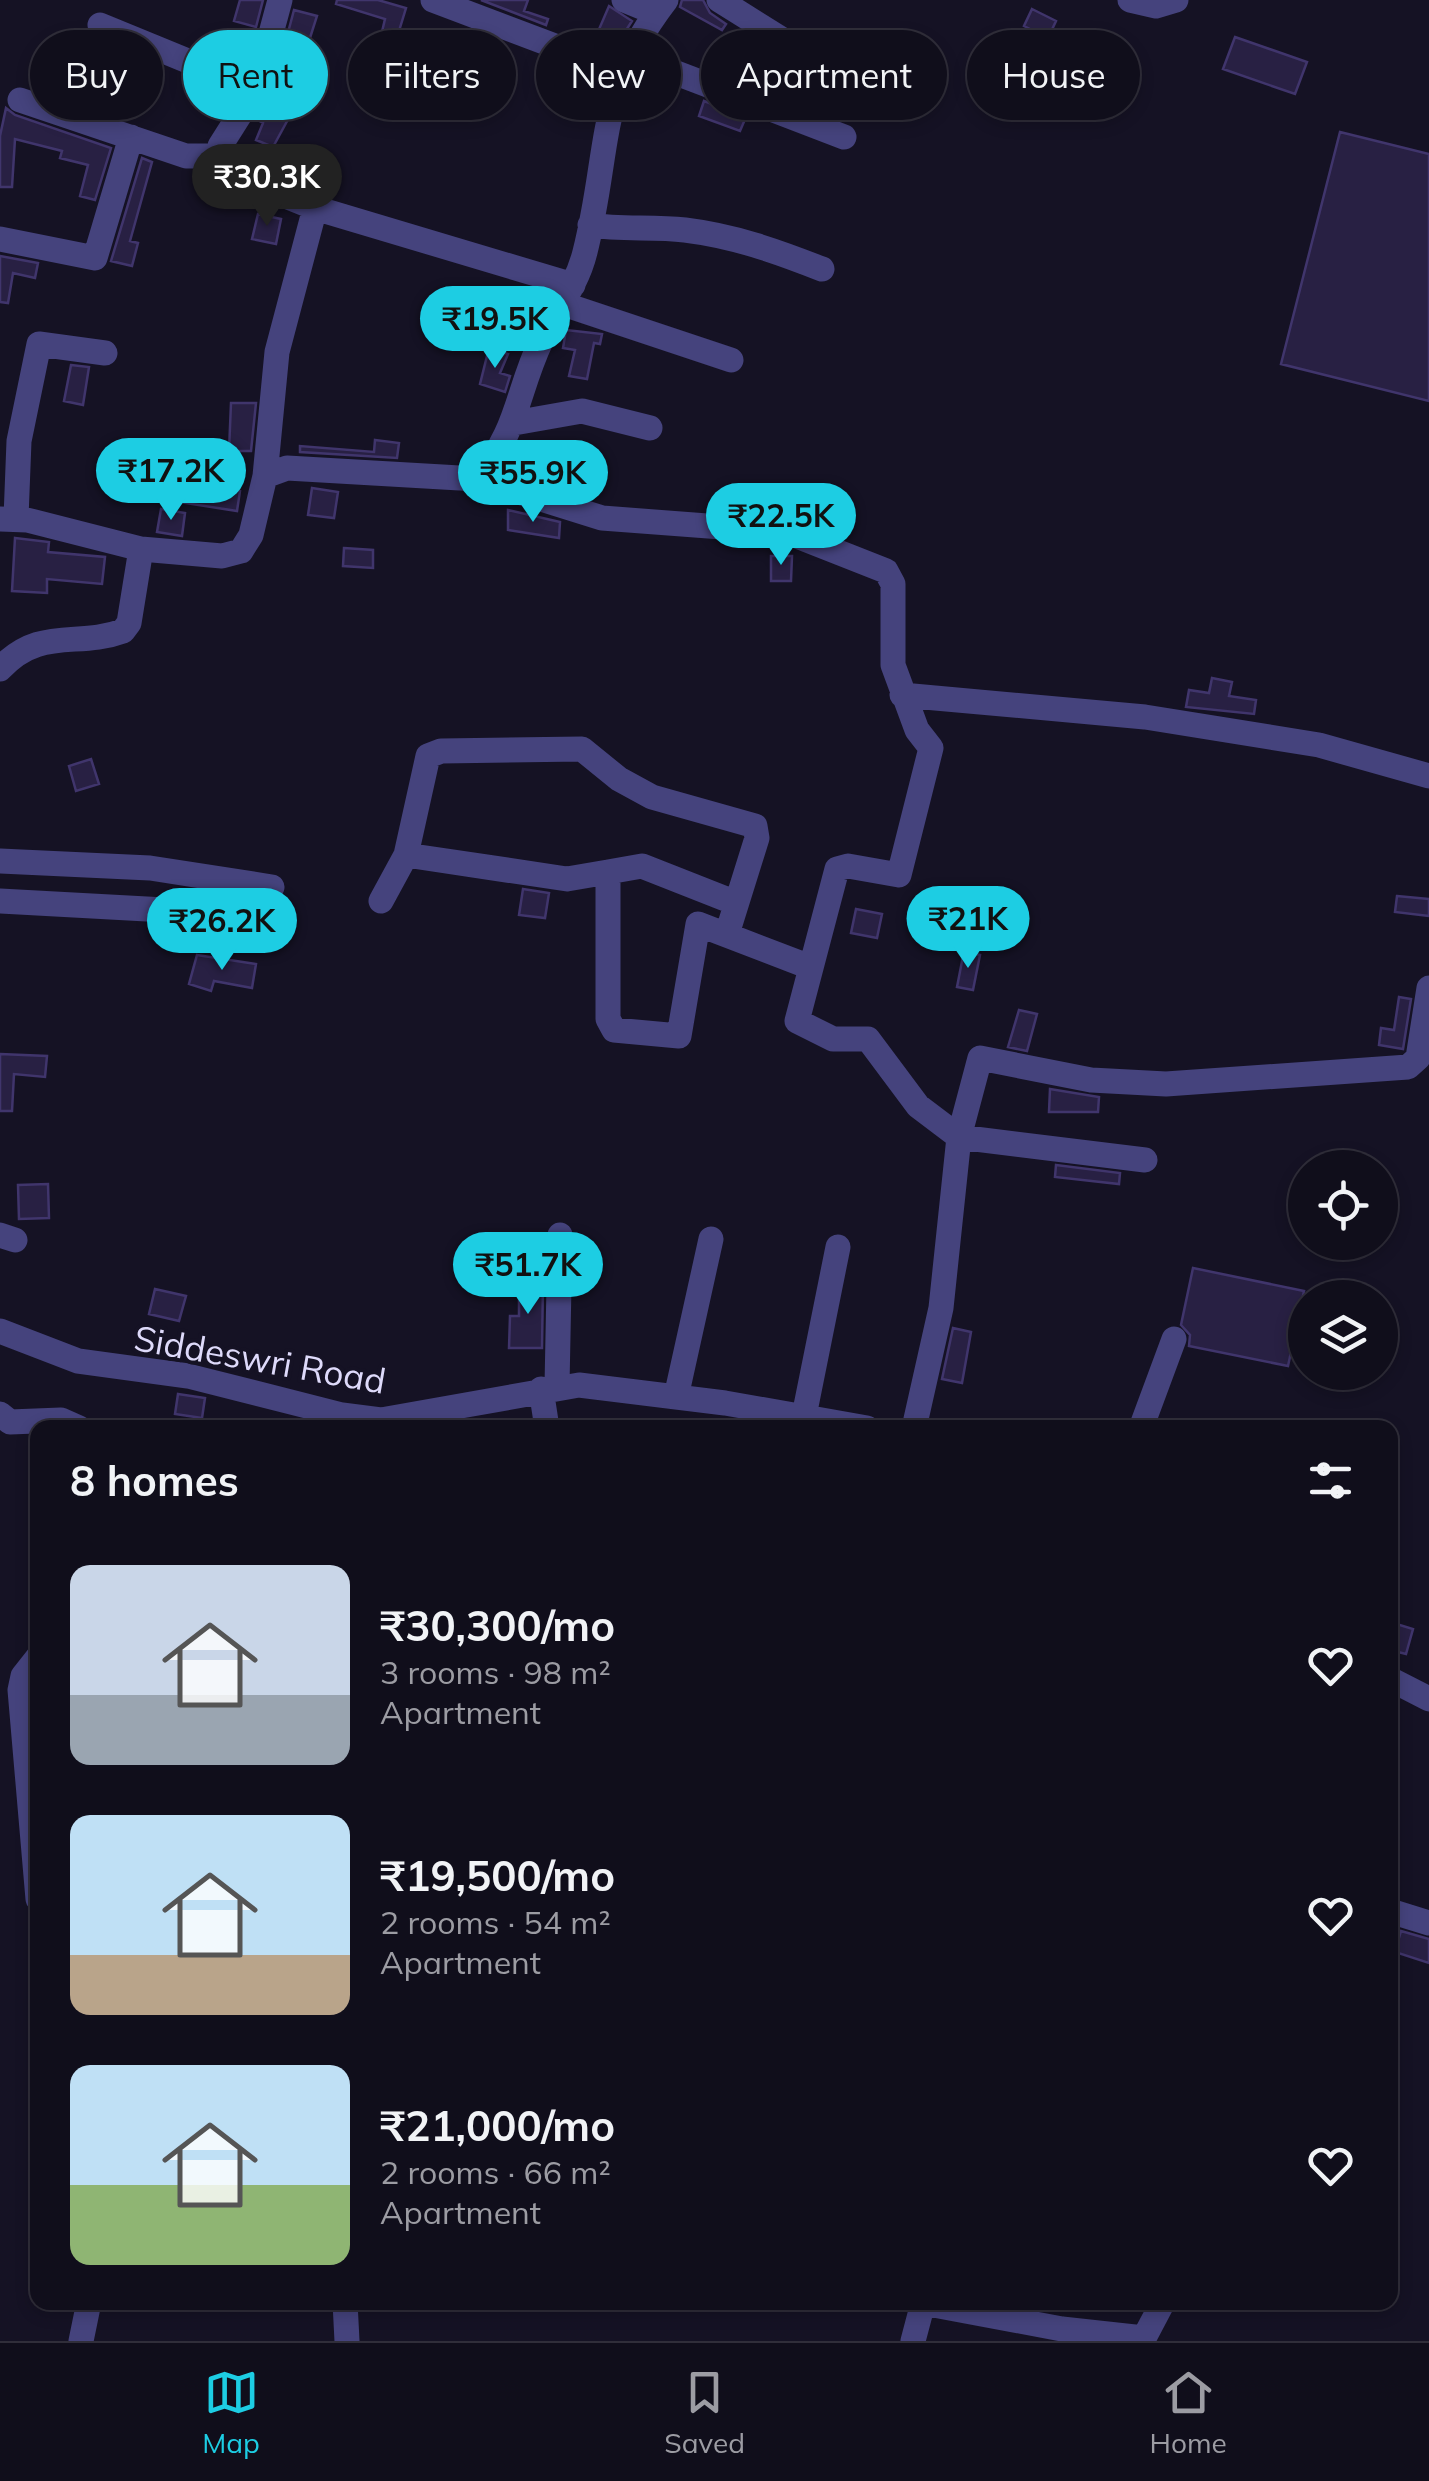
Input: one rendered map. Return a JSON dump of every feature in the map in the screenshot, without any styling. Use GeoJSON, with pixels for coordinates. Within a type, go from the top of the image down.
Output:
{"type":"FeatureCollection","features":[{"type":"Feature","properties":{"kind":"street"},"geometry":{"type":"LineString","coordinates":[[272,30],[280,0]]}},
{"type":"Feature","properties":{"kind":"street"},"geometry":{"type":"LineString","coordinates":[[433,0],[536,34]]}},
{"type":"Feature","properties":{"kind":"street"},"geometry":{"type":"LineString","coordinates":[[624,0],[661,7],[646,30]]}},
{"type":"Feature","properties":{"kind":"street"},"geometry":{"type":"LineString","coordinates":[[719,0],[768,30]]}},
{"type":"Feature","properties":{"kind":"street"},"geometry":{"type":"LineString","coordinates":[[1130,0],[1156,6],[1176,0]]}},
{"type":"Feature","properties":{"kind":"street"},"geometry":{"type":"LineString","coordinates":[[100,25],[183,60]]}},
{"type":"Feature","properties":{"kind":"street"},"geometry":{"type":"LineString","coordinates":[[681,82],[844,137]]}},
{"type":"Feature","properties":{"kind":"street"},"geometry":{"type":"LineString","coordinates":[[20,100],[191,157],[219,156]]}},
{"type":"Feature","properties":{"kind":"street"},"geometry":{"type":"LineString","coordinates":[[235,120],[225,135],[219,156],[220,165],[234,177],[568,294],[732,360]]}},
{"type":"Feature","properties":{"kind":"street"},"geometry":{"type":"LineString","coordinates":[[477,478],[501,449],[540,345],[568,294],[590,224],[609,120]]}},
{"type":"Feature","properties":{"kind":"street"},"geometry":{"type":"LineString","coordinates":[[0,239],[95,258],[131,137]]}},
{"type":"Feature","properties":{"kind":"street"},"geometry":{"type":"LineString","coordinates":[[105,353],[39,344],[8,518],[142,549],[222,556],[241,551],[251,535],[265,476],[277,352],[315,208]]}},
{"type":"Feature","properties":{"kind":"street"},"geometry":{"type":"LineString","coordinates":[[590,224],[632,231],[679,229],[742,240],[822,269]]}},
{"type":"Feature","properties":{"kind":"street"},"geometry":{"type":"LineString","coordinates":[[514,422],[582,411],[650,428]]}},
{"type":"Feature","properties":{"kind":"street"},"geometry":{"type":"LineString","coordinates":[[265,476],[287,468],[477,478],[602,518],[774,530],[869,561],[886,571],[893,584],[892,656],[902,695],[917,730],[931,748],[901,870],[893,877],[839,867],[796,1021],[833,1038],[868,1039],[914,1102],[960,1136],[1145,1160]]}},
{"type":"Feature","properties":{"kind":"street"},"geometry":{"type":"LineString","coordinates":[[0,668],[26,648],[54,638],[123,632],[130,623],[142,549]]}},
{"type":"Feature","properties":{"kind":"street"},"geometry":{"type":"LineString","coordinates":[[902,695],[1165,720],[1318,744],[1429,776]]}},
{"type":"Feature","properties":{"kind":"street"},"geometry":{"type":"LineString","coordinates":[[381,902],[406,856],[428,756],[582,749],[618,779],[652,796],[755,826],[757,838],[727,934]]}},
{"type":"Feature","properties":{"kind":"street"},"geometry":{"type":"LineString","coordinates":[[406,856],[566,879],[642,866],[736,903]]}},
{"type":"Feature","properties":{"kind":"street"},"geometry":{"type":"LineString","coordinates":[[0,860],[150,868],[272,887]]}},
{"type":"Feature","properties":{"kind":"street"},"geometry":{"type":"LineString","coordinates":[[608,872],[608,1019],[614,1030],[678,1036],[696,927],[701,924],[810,967]]}},
{"type":"Feature","properties":{"kind":"street"},"geometry":{"type":"LineString","coordinates":[[0,901],[165,910],[272,924]]}},
{"type":"Feature","properties":{"kind":"street"},"geometry":{"type":"LineString","coordinates":[[916,1420],[941,1308],[960,1136],[980,1058],[1090,1080],[1166,1084],[1408,1066],[1418,1058],[1429,988]]}},
{"type":"Feature","properties":{"kind":"street"},"geometry":{"type":"LineString","coordinates":[[547,1420],[560,1235]]}},
{"type":"Feature","properties":{"kind":"street"},"geometry":{"type":"LineString","coordinates":[[676,1398],[711,1239]]}},
{"type":"Feature","properties":{"kind":"street"},"geometry":{"type":"LineString","coordinates":[[804,1416],[838,1247]]}},
{"type":"Feature","properties":{"kind":"street","name":"Siddeswri Road"},"geometry":{"type":"LineString","coordinates":[[0,1331],[78,1360],[188,1376],[334,1420]]}},
{"type":"Feature","properties":{"kind":"street"},"geometry":{"type":"LineString","coordinates":[[1144,1420],[1174,1338]]}},
{"type":"Feature","properties":{"kind":"street","name":"Siddeswri Road"},"geometry":{"type":"LineString","coordinates":[[370,1420],[403,1419],[549,1388],[602,1387],[825,1420]]}},
{"type":"Feature","properties":{"kind":"street"},"geometry":{"type":"LineString","coordinates":[[3,1421],[30,1421]]}},
{"type":"Feature","properties":{"kind":"street"},"geometry":{"type":"LineString","coordinates":[[30,1667],[23,1676],[10,1719],[30,1796]]}},
{"type":"Feature","properties":{"kind":"street"},"geometry":{"type":"LineString","coordinates":[[1398,1683],[1429,1700]]}},
{"type":"Feature","properties":{"kind":"street"},"geometry":{"type":"LineString","coordinates":[[1398,1914],[1429,1924]]}},
{"type":"Feature","properties":{"kind":"street"},"geometry":{"type":"LineString","coordinates":[[81,2341],[87,2310]]}},
{"type":"Feature","properties":{"kind":"street"},"geometry":{"type":"LineString","coordinates":[[345,2310],[347,2341]]}},
{"type":"Feature","properties":{"kind":"street"},"geometry":{"type":"LineString","coordinates":[[912,2341],[921,2310]]}},
{"type":"Feature","properties":{"kind":"street"},"geometry":{"type":"LineString","coordinates":[[1004,2310],[1144,2340],[1159,2310]]}},
{"type":"Feature","properties":{"kind":"building"},"geometry":{"type":"Polygon","coordinates":[[[240,0],[263,0],[256,27],[234,21],[240,0]]]}},
{"type":"Feature","properties":{"kind":"building"},"geometry":{"type":"Polygon","coordinates":[[[337,0],[378,0],[406,8],[399,30],[382,30],[385,19],[336,4],[337,0]]]}},
{"type":"Feature","properties":{"kind":"building"},"geometry":{"type":"Polygon","coordinates":[[[481,0],[528,0],[524,11],[548,19],[546,25],[481,0]]]}},
{"type":"Feature","properties":{"kind":"building"},"geometry":{"type":"Polygon","coordinates":[[[682,0],[703,0],[710,13],[726,24],[722,30],[680,7],[682,0]]]}},
{"type":"Feature","properties":{"kind":"building"},"geometry":{"type":"Polygon","coordinates":[[[609,6],[632,21],[626,30],[599,30],[609,6]]]}},
{"type":"Feature","properties":{"kind":"building"},"geometry":{"type":"Polygon","coordinates":[[[1032,9],[1056,21],[1052,30],[1024,26],[1032,9]]]}},
{"type":"Feature","properties":{"kind":"building"},"geometry":{"type":"Polygon","coordinates":[[[294,10],[317,16],[313,30],[289,30],[294,10]]]}},
{"type":"Feature","properties":{"kind":"building"},"geometry":{"type":"Polygon","coordinates":[[[1235,37],[1307,62],[1295,94],[1223,69],[1235,37]]]}},
{"type":"Feature","properties":{"kind":"building"},"geometry":{"type":"Polygon","coordinates":[[[6,108],[15,115],[111,148],[95,200],[80,196],[88,165],[60,158],[62,151],[15,139],[12,187],[0,187],[0,136],[6,108]]]}},
{"type":"Feature","properties":{"kind":"building"},"geometry":{"type":"Polygon","coordinates":[[[258,120],[288,120],[273,147],[256,140],[263,123],[258,120]]]}},
{"type":"Feature","properties":{"kind":"building"},"geometry":{"type":"Polygon","coordinates":[[[710,120],[745,120],[740,131],[710,120]]]}},
{"type":"Feature","properties":{"kind":"building"},"geometry":{"type":"Polygon","coordinates":[[[1340,132],[1429,154],[1429,401],[1281,364],[1340,132]]]}},
{"type":"Feature","properties":{"kind":"building"},"geometry":{"type":"Polygon","coordinates":[[[142,158],[152,162],[130,241],[138,243],[132,266],[111,261],[142,158]]]}},
{"type":"Feature","properties":{"kind":"building"},"geometry":{"type":"Polygon","coordinates":[[[258,214],[281,219],[276,244],[252,239],[258,214]]]}},
{"type":"Feature","properties":{"kind":"building"},"geometry":{"type":"Polygon","coordinates":[[[0,256],[38,263],[35,278],[13,273],[8,303],[0,302],[0,256]]]}},
{"type":"Feature","properties":{"kind":"building"},"geometry":{"type":"Polygon","coordinates":[[[566,330],[602,334],[600,344],[594,343],[587,379],[569,376],[575,350],[563,348],[566,330]]]}},
{"type":"Feature","properties":{"kind":"building"},"geometry":{"type":"Polygon","coordinates":[[[489,348],[508,354],[500,373],[510,376],[505,392],[480,384],[489,348]]]}},
{"type":"Feature","properties":{"kind":"building"},"geometry":{"type":"Polygon","coordinates":[[[71,365],[89,367],[83,405],[64,401],[71,365]]]}},
{"type":"Feature","properties":{"kind":"building"},"geometry":{"type":"Polygon","coordinates":[[[231,403],[256,403],[251,451],[229,451],[231,403]]]}},
{"type":"Feature","properties":{"kind":"building"},"geometry":{"type":"Polygon","coordinates":[[[375,440],[399,443],[397,458],[300,452],[300,446],[374,452],[375,440]]]}},
{"type":"Feature","properties":{"kind":"building"},"geometry":{"type":"Polygon","coordinates":[[[183,474],[206,477],[205,485],[240,491],[237,511],[179,502],[183,474]]]}},
{"type":"Feature","properties":{"kind":"building"},"geometry":{"type":"Polygon","coordinates":[[[312,488],[338,492],[334,518],[308,515],[312,488]]]}},
{"type":"Feature","properties":{"kind":"building"},"geometry":{"type":"Polygon","coordinates":[[[161,509],[185,513],[182,536],[157,532],[161,509]]]}},
{"type":"Feature","properties":{"kind":"building"},"geometry":{"type":"Polygon","coordinates":[[[508,510],[560,522],[559,538],[508,530],[508,510]]]}},
{"type":"Feature","properties":{"kind":"building"},"geometry":{"type":"Polygon","coordinates":[[[15,538],[49,542],[48,552],[105,557],[102,584],[47,579],[47,593],[12,591],[15,538]]]}},
{"type":"Feature","properties":{"kind":"building"},"geometry":{"type":"Polygon","coordinates":[[[344,548],[373,550],[373,568],[343,566],[344,548]]]}},
{"type":"Feature","properties":{"kind":"building"},"geometry":{"type":"Polygon","coordinates":[[[771,556],[792,556],[791,581],[771,581],[771,556]]]}},
{"type":"Feature","properties":{"kind":"building"},"geometry":{"type":"Polygon","coordinates":[[[1212,678],[1232,682],[1229,696],[1256,700],[1254,714],[1186,707],[1189,690],[1209,693],[1212,678]]]}},
{"type":"Feature","properties":{"kind":"building"},"geometry":{"type":"Polygon","coordinates":[[[91,759],[99,784],[76,791],[69,766],[91,759]]]}},
{"type":"Feature","properties":{"kind":"building"},"geometry":{"type":"Polygon","coordinates":[[[523,889],[549,893],[545,918],[519,915],[523,889]]]}},
{"type":"Feature","properties":{"kind":"building"},"geometry":{"type":"Polygon","coordinates":[[[1397,896],[1429,899],[1429,916],[1395,912],[1397,896]]]}},
{"type":"Feature","properties":{"kind":"building"},"geometry":{"type":"Polygon","coordinates":[[[856,909],[882,914],[877,938],[851,933],[856,909]]]}},
{"type":"Feature","properties":{"kind":"building"},"geometry":{"type":"Polygon","coordinates":[[[964,951],[980,955],[973,990],[957,987],[964,951]]]}},
{"type":"Feature","properties":{"kind":"building"},"geometry":{"type":"Polygon","coordinates":[[[197,955],[256,964],[252,988],[214,981],[211,991],[189,984],[197,955]]]}},
{"type":"Feature","properties":{"kind":"building"},"geometry":{"type":"Polygon","coordinates":[[[1399,997],[1411,999],[1403,1049],[1379,1045],[1381,1028],[1394,1030],[1399,997]]]}},
{"type":"Feature","properties":{"kind":"building"},"geometry":{"type":"Polygon","coordinates":[[[1019,1010],[1037,1014],[1027,1051],[1008,1047],[1019,1010]]]}},
{"type":"Feature","properties":{"kind":"building"},"geometry":{"type":"Polygon","coordinates":[[[0,1054],[47,1056],[45,1077],[14,1074],[12,1111],[0,1111],[0,1054]]]}},
{"type":"Feature","properties":{"kind":"building"},"geometry":{"type":"Polygon","coordinates":[[[1050,1089],[1099,1097],[1098,1112],[1049,1112],[1050,1089]]]}},
{"type":"Feature","properties":{"kind":"building"},"geometry":{"type":"Polygon","coordinates":[[[1056,1165],[1120,1173],[1119,1184],[1055,1177],[1056,1165]]]}},
{"type":"Feature","properties":{"kind":"building"},"geometry":{"type":"Polygon","coordinates":[[[48,1184],[49,1218],[19,1219],[18,1185],[48,1184]]]}},
{"type":"Feature","properties":{"kind":"building"},"geometry":{"type":"Polygon","coordinates":[[[1193,1268],[1288,1288],[1288,1366],[1189,1346],[1190,1335],[1181,1325],[1193,1268]]]}},
{"type":"Feature","properties":{"kind":"building"},"geometry":{"type":"Polygon","coordinates":[[[519,1281],[543,1282],[542,1348],[509,1348],[510,1316],[519,1316],[519,1281]]]}},
{"type":"Feature","properties":{"kind":"building"},"geometry":{"type":"Polygon","coordinates":[[[155,1289],[186,1296],[179,1321],[149,1314],[155,1289]]]}},
{"type":"Feature","properties":{"kind":"building"},"geometry":{"type":"Polygon","coordinates":[[[953,1328],[971,1332],[962,1383],[942,1379],[953,1328]]]}},
{"type":"Feature","properties":{"kind":"building"},"geometry":{"type":"Polygon","coordinates":[[[178,1394],[205,1398],[202,1418],[175,1414],[178,1394]]]}},
{"type":"Feature","properties":{"kind":"building"},"geometry":{"type":"Polygon","coordinates":[[[1398,1624],[1413,1629],[1406,1654],[1398,1652],[1398,1624]]]}},
{"type":"Feature","properties":{"kind":"building"},"geometry":{"type":"Polygon","coordinates":[[[1401,1931],[1429,1939],[1429,1963],[1398,1953],[1401,1931]]]}}]}
